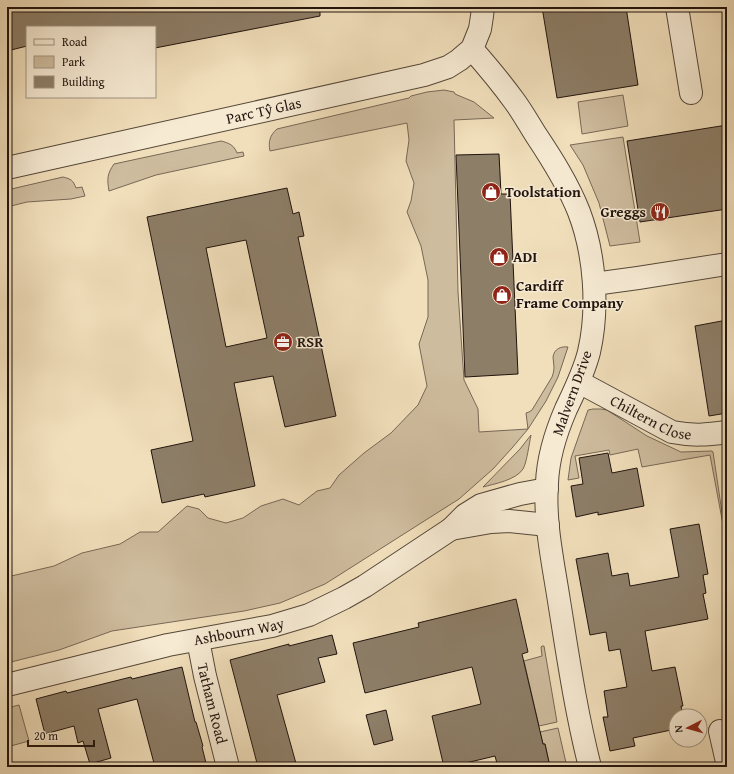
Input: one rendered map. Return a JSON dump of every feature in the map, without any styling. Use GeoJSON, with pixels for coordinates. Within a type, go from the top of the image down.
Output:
{"type":"FeatureCollection","features":[{"type":"Feature","properties":{"kind":"street","name":"Parc Tŷ Glas"},"geometry":{"type":"LineString","coordinates":[[7,168],[424,75],[448,67],[472,49],[480,29],[483,7]]}},
{"type":"Feature","properties":{"kind":"street"},"geometry":{"type":"LineString","coordinates":[[678,7],[691,93]]}},
{"type":"Feature","properties":{"kind":"street","name":"Malvern Drive"},"geometry":{"type":"LineString","coordinates":[[472,49],[516,104],[551,158],[569,190],[579,213],[591,256],[594,284],[594,303],[592,337],[589,353],[579,382],[554,439],[549,463],[547,489],[548,525],[574,696],[590,767]]}},
{"type":"Feature","properties":{"kind":"street"},"geometry":{"type":"LineString","coordinates":[[594,284],[727,264]]}},
{"type":"Feature","properties":{"kind":"street","name":"Chiltern Close"},"geometry":{"type":"LineString","coordinates":[[579,382],[672,432],[689,435],[706,435],[727,432]]}},
{"type":"Feature","properties":{"kind":"street","name":"Ashbourn Way"},"geometry":{"type":"LineString","coordinates":[[7,685],[168,645],[272,626],[309,615],[328,607],[365,586],[451,529],[466,514],[481,505],[520,494],[547,489]]}},
{"type":"Feature","properties":{"kind":"street","name":"Ashbourn Way"},"geometry":{"type":"LineString","coordinates":[[451,529],[491,522],[509,521],[548,525]]}},
{"type":"Feature","properties":{"kind":"street","name":"Tatham Road"},"geometry":{"type":"LineString","coordinates":[[198,640],[228,767]]}},
{"type":"Feature","properties":{"kind":"street"},"geometry":{"type":"LineString","coordinates":[[720,730],[727,762]]}},
{"type":"Feature","properties":{"kind":"green space"},"geometry":{"type":"Polygon","coordinates":[[[444,90],[454,92],[455,94],[474,102],[494,118],[454,120],[458,292],[464,380],[478,409],[479,432],[528,429],[493,469],[459,499],[325,584],[280,603],[244,611],[112,631],[59,650],[7,663],[7,577],[54,566],[82,553],[120,544],[140,532],[158,532],[187,506],[199,509],[208,518],[226,523],[243,518],[261,506],[283,499],[299,505],[317,491],[330,488],[339,475],[364,453],[391,433],[418,405],[427,386],[419,344],[428,317],[428,280],[421,246],[407,212],[411,201],[414,183],[406,161],[409,140],[407,123],[270,151],[269,142],[271,136],[277,129],[409,98],[411,96],[427,92],[444,90]]]}},
{"type":"Feature","properties":{"kind":"green space"},"geometry":{"type":"Polygon","coordinates":[[[623,95],[628,126],[582,134],[578,102],[623,95]]]}},
{"type":"Feature","properties":{"kind":"green space"},"geometry":{"type":"Polygon","coordinates":[[[623,137],[640,242],[610,246],[599,203],[583,165],[570,145],[623,137]]]}},
{"type":"Feature","properties":{"kind":"green space"},"geometry":{"type":"Polygon","coordinates":[[[221,141],[231,145],[237,153],[243,152],[244,156],[156,175],[109,191],[108,177],[114,164],[221,141]]]}},
{"type":"Feature","properties":{"kind":"green space"},"geometry":{"type":"Polygon","coordinates":[[[63,177],[71,180],[76,188],[82,187],[85,196],[71,199],[27,202],[7,207],[7,190],[63,177]]]}},
{"type":"Feature","properties":{"kind":"green space"},"geometry":{"type":"Polygon","coordinates":[[[568,347],[558,377],[546,401],[528,429],[526,413],[532,410],[552,377],[554,368],[554,354],[558,349],[568,347]]]}},
{"type":"Feature","properties":{"kind":"green space"},"geometry":{"type":"Polygon","coordinates":[[[588,410],[607,410],[647,436],[681,452],[713,452],[727,546],[710,455],[642,467],[638,449],[610,455],[609,450],[575,456],[579,478],[568,480],[571,458],[588,410]]]}},
{"type":"Feature","properties":{"kind":"green space"},"geometry":{"type":"Polygon","coordinates":[[[531,435],[526,462],[520,473],[510,479],[483,487],[520,449],[531,435]]]}},
{"type":"Feature","properties":{"kind":"green space"},"geometry":{"type":"Polygon","coordinates":[[[542,646],[544,646],[557,722],[539,726],[524,661],[542,656],[542,646]]]}},
{"type":"Feature","properties":{"kind":"green space"},"geometry":{"type":"Polygon","coordinates":[[[19,705],[29,741],[7,747],[7,708],[19,705]]]}},
{"type":"Feature","properties":{"kind":"green space"},"geometry":{"type":"Polygon","coordinates":[[[558,728],[567,767],[550,767],[545,744],[543,744],[540,732],[558,728]]]}},
{"type":"Feature","properties":{"kind":"building"},"geometry":{"type":"Polygon","coordinates":[[[7,7],[320,7],[320,16],[156,48],[156,26],[26,26],[26,46],[7,51],[7,7]]]}},
{"type":"Feature","properties":{"kind":"building"},"geometry":{"type":"Polygon","coordinates":[[[542,7],[626,7],[638,85],[557,98],[542,7]]]}},
{"type":"Feature","properties":{"kind":"building"},"geometry":{"type":"Polygon","coordinates":[[[727,125],[727,209],[640,222],[627,141],[727,125]]]}},
{"type":"Feature","properties":{"kind":"building"},"geometry":{"type":"Polygon","coordinates":[[[499,154],[501,194],[510,194],[518,374],[465,377],[456,155],[499,154]]]}},
{"type":"Feature","properties":{"kind":"building","name":"RSR"},"geometry":{"type":"Polygon","coordinates":[[[287,188],[293,214],[299,212],[304,236],[298,237],[336,416],[285,427],[273,376],[234,383],[255,486],[205,497],[204,494],[162,503],[151,450],[193,441],[147,217],[287,188]],[[246,240],[206,248],[226,347],[267,338],[246,240]]]}},
{"type":"Feature","properties":{"kind":"building"},"geometry":{"type":"Polygon","coordinates":[[[727,320],[727,413],[709,416],[695,326],[727,320]]]}},
{"type":"Feature","properties":{"kind":"building"},"geometry":{"type":"Polygon","coordinates":[[[608,453],[612,473],[637,468],[644,506],[598,515],[598,512],[576,517],[571,486],[583,484],[579,458],[608,453]]]}},
{"type":"Feature","properties":{"kind":"building"},"geometry":{"type":"Polygon","coordinates":[[[699,524],[708,574],[703,575],[706,593],[703,594],[708,619],[645,631],[652,671],[675,667],[683,706],[681,706],[681,708],[668,708],[668,731],[633,738],[635,746],[610,751],[603,717],[608,717],[604,691],[627,687],[620,649],[609,651],[606,632],[590,635],[576,559],[608,553],[612,576],[628,573],[630,586],[679,577],[670,529],[699,524]]]}},
{"type":"Feature","properties":{"kind":"building"},"geometry":{"type":"Polygon","coordinates":[[[516,599],[528,652],[522,654],[543,744],[545,744],[550,767],[498,767],[495,756],[444,767],[432,716],[481,704],[472,667],[365,693],[353,643],[419,627],[418,623],[516,599]]]}},
{"type":"Feature","properties":{"kind":"building"},"geometry":{"type":"Polygon","coordinates":[[[332,635],[337,654],[318,658],[325,682],[277,695],[297,767],[258,767],[230,660],[289,644],[289,646],[332,635]]]}},
{"type":"Feature","properties":{"kind":"building"},"geometry":{"type":"Polygon","coordinates":[[[182,667],[195,722],[203,746],[207,767],[155,767],[137,699],[98,709],[111,758],[90,764],[83,741],[78,743],[74,726],[45,734],[36,699],[66,691],[67,693],[131,677],[132,679],[182,667]]]}},
{"type":"Feature","properties":{"kind":"building"},"geometry":{"type":"Polygon","coordinates":[[[386,710],[393,740],[374,745],[366,715],[386,710]]]}},
{"type":"Feature","properties":{"kind":"place","name":"Toolstation"},"geometry":{"type":"Point","coordinates":[491,192]}},
{"type":"Feature","properties":{"kind":"place","name":"Greggs"},"geometry":{"type":"Point","coordinates":[660,212]}},
{"type":"Feature","properties":{"kind":"place","name":"ADI"},"geometry":{"type":"Point","coordinates":[499,257]}},
{"type":"Feature","properties":{"kind":"place","name":"Cardiff Frame Company"},"geometry":{"type":"Point","coordinates":[502,295]}},
{"type":"Feature","properties":{"kind":"place","name":"RSR"},"geometry":{"type":"Point","coordinates":[283,342]}}]}
